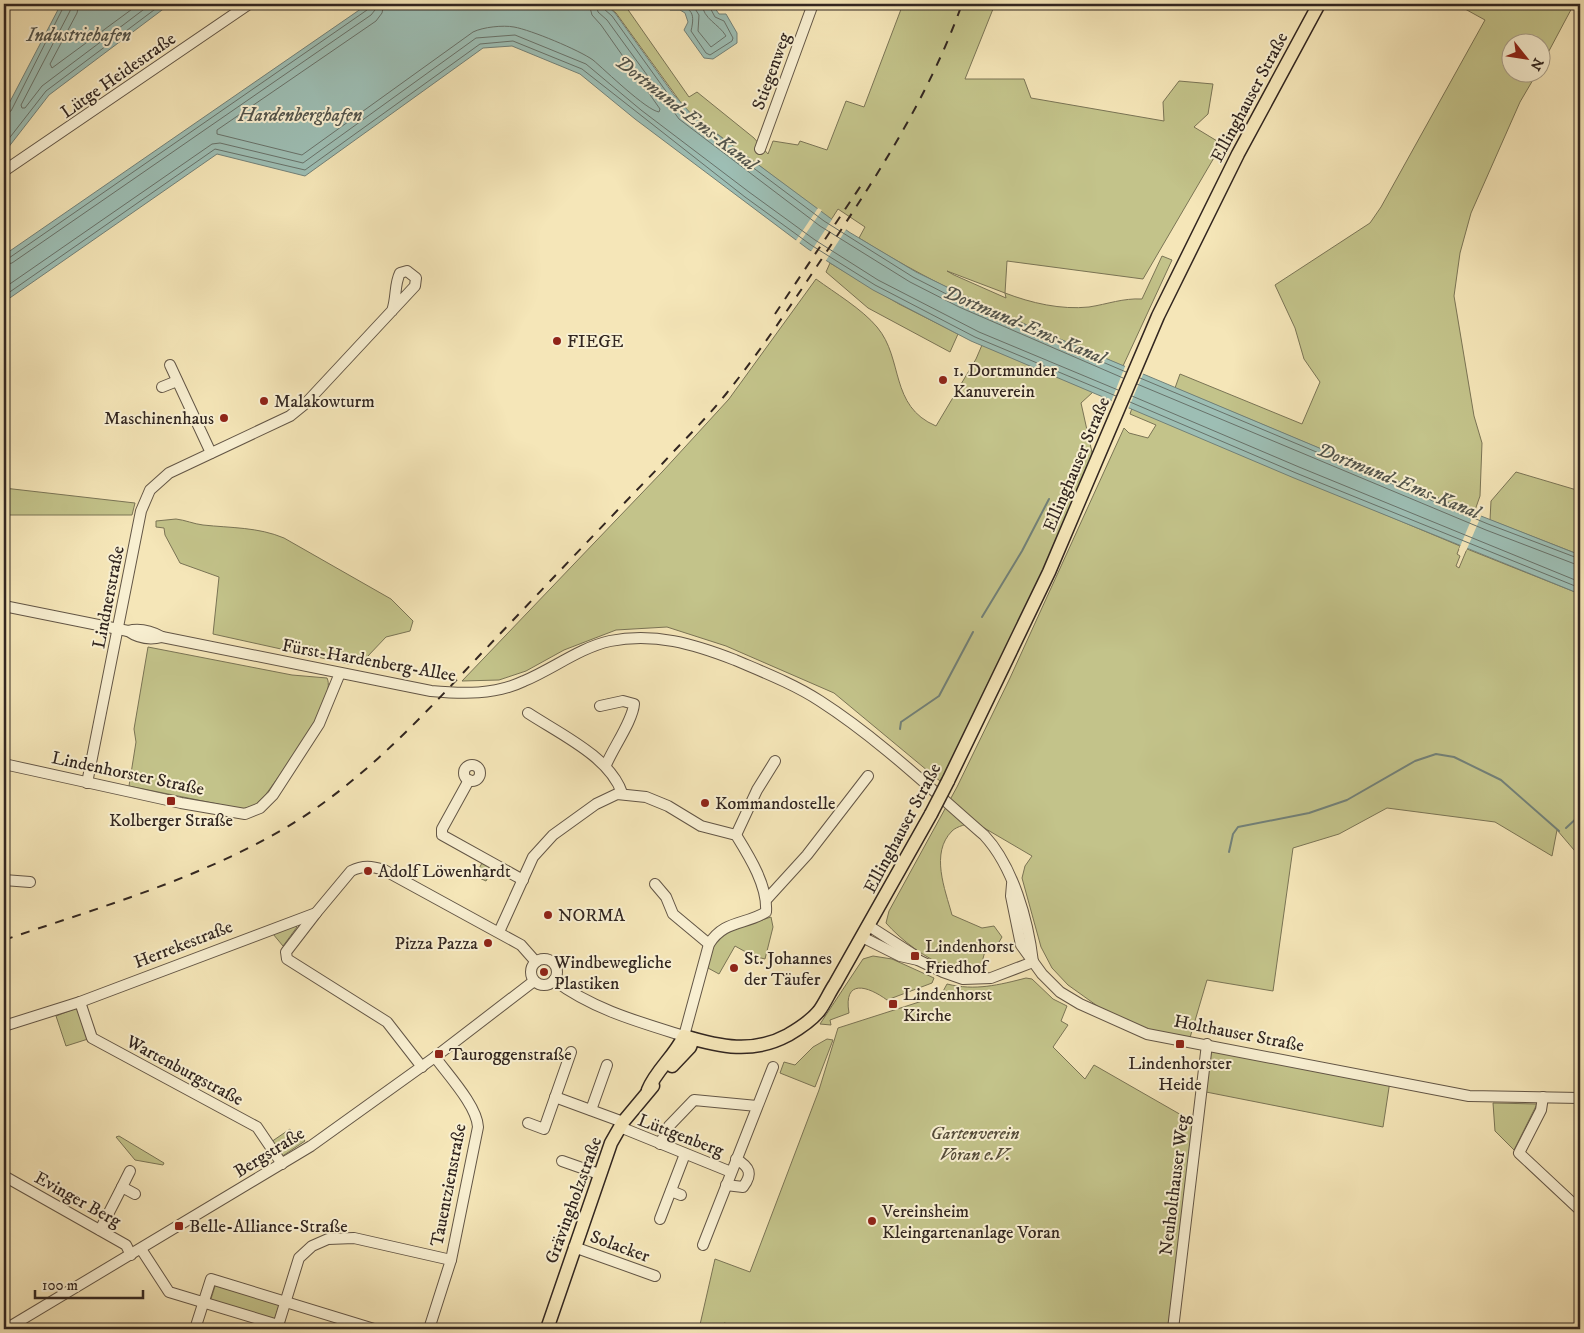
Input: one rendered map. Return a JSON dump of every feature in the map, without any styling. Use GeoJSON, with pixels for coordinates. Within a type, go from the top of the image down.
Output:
{"type":"FeatureCollection","features":[{"type":"Feature","properties":{"kind":"main road","name":"Ellinghauser Straße"},"geometry":{"type":"LineString","coordinates":[[862,937],[931,814],[1002,671],[1139,360],[1192,246],[1319,4]]}},
{"type":"Feature","properties":{"kind":"main road"},"geometry":{"type":"LineString","coordinates":[[688,1038],[737,1048],[760,1046],[777,1041],[801,1028],[818,1012],[862,937]]}},
{"type":"Feature","properties":{"kind":"main road","name":"Grävingholzstraße"},"geometry":{"type":"LineString","coordinates":[[546,1329],[599,1174],[622,1125],[648,1090],[686,1052],[688,1038]]}},
{"type":"Feature","properties":{"kind":"street","name":"Lütge Heidestraße"},"geometry":{"type":"LineString","coordinates":[[4,172],[250,4]]}},
{"type":"Feature","properties":{"kind":"street","name":"Stiegenweg"},"geometry":{"type":"LineString","coordinates":[[760,149],[813,4]]}},
{"type":"Feature","properties":{"kind":"street","name":"Lindnerstraße"},"geometry":{"type":"LineString","coordinates":[[87,783],[123,630],[145,498],[158,481],[169,473],[290,416],[306,403],[392,311]]}},
{"type":"Feature","properties":{"kind":"street"},"geometry":{"type":"LineString","coordinates":[[170,365],[211,453]]}},
{"type":"Feature","properties":{"kind":"street"},"geometry":{"type":"LineString","coordinates":[[162,387],[177,380]]}},
{"type":"Feature","properties":{"kind":"street","name":"Fürst-Hardenberg-Allee"},"geometry":{"type":"LineString","coordinates":[[4,606],[123,630],[136,629],[154,632],[162,638],[431,691],[477,693],[502,689],[524,682],[573,655],[608,642],[631,637],[656,637],[680,641],[768,674],[826,704],[867,736],[984,835],[994,846],[1005,865],[1012,884],[1011,896],[1019,936],[1024,952],[1033,962]]}},
{"type":"Feature","properties":{"kind":"street","name":"Lindenhorster Straße"},"geometry":{"type":"LineString","coordinates":[[4,764],[230,813],[245,814],[260,808],[272,795],[319,724],[340,673]]}},
{"type":"Feature","properties":{"kind":"street"},"geometry":{"type":"LineString","coordinates":[[600,706],[623,701],[634,704],[631,717],[616,741],[606,765]]}},
{"type":"Feature","properties":{"kind":"street"},"geometry":{"type":"LineString","coordinates":[[528,713],[606,765],[616,778],[622,794]]}},
{"type":"Feature","properties":{"kind":"street"},"geometry":{"type":"LineString","coordinates":[[736,835],[752,800],[775,761]]}},
{"type":"Feature","properties":{"kind":"street"},"geometry":{"type":"LineString","coordinates":[[766,900],[807,855],[868,776]]}},
{"type":"Feature","properties":{"kind":"street"},"geometry":{"type":"LineString","coordinates":[[469,780],[442,829],[442,835],[523,880]]}},
{"type":"Feature","properties":{"kind":"street"},"geometry":{"type":"LineString","coordinates":[[536,962],[521,945],[498,932],[533,858],[554,835],[596,804],[622,794],[638,794],[656,800],[701,826],[736,835],[753,866],[766,900],[766,912],[757,918],[731,924],[714,935],[708,944],[688,1038],[622,1016],[582,997],[554,980]]}},
{"type":"Feature","properties":{"kind":"street","name":"Herrekestraße"},"geometry":{"type":"LineString","coordinates":[[4,1026],[80,1002],[316,913],[351,871],[358,867],[372,866],[384,870],[498,932]]}},
{"type":"Feature","properties":{"kind":"street"},"geometry":{"type":"LineString","coordinates":[[4,880],[30,882]]}},
{"type":"Feature","properties":{"kind":"street"},"geometry":{"type":"LineString","coordinates":[[656,884],[666,897],[673,914],[708,944]]}},
{"type":"Feature","properties":{"kind":"street"},"geometry":{"type":"LineString","coordinates":[[316,913],[285,956],[287,959],[387,1022],[422,1067]]}},
{"type":"Feature","properties":{"kind":"street"},"geometry":{"type":"LineString","coordinates":[[869,926],[914,955],[918,960]]}},
{"type":"Feature","properties":{"kind":"street"},"geometry":{"type":"LineString","coordinates":[[862,937],[900,956],[918,960],[942,972],[972,979],[991,978],[1033,962]]}},
{"type":"Feature","properties":{"kind":"street"},"geometry":{"type":"LineString","coordinates":[[544,960],[552,962],[556,969],[554,980],[544,985],[534,981],[532,969],[536,962],[544,960]]}},
{"type":"Feature","properties":{"kind":"street","name":"Holthauser Straße"},"geometry":{"type":"LineString","coordinates":[[1033,962],[1060,992],[1104,1016],[1148,1034],[1469,1096],[1580,1098]]}},
{"type":"Feature","properties":{"kind":"street","name":"Bergstraße"},"geometry":{"type":"LineString","coordinates":[[6,1329],[282,1164],[435,1058],[534,981]]}},
{"type":"Feature","properties":{"kind":"street","name":"Wartenburgstraße"},"geometry":{"type":"LineString","coordinates":[[80,1002],[92,1038],[257,1127],[282,1164]]}},
{"type":"Feature","properties":{"kind":"street","name":"Neuholthauser Weg"},"geometry":{"type":"LineString","coordinates":[[1173,1329],[1207,1044]]}},
{"type":"Feature","properties":{"kind":"street"},"geometry":{"type":"LineString","coordinates":[[528,1123],[544,1129],[571,1052]]}},
{"type":"Feature","properties":{"kind":"street","name":"Tauentzienstraße"},"geometry":{"type":"LineString","coordinates":[[429,1329],[451,1260],[474,1148],[477,1118],[435,1058]]}},
{"type":"Feature","properties":{"kind":"street"},"geometry":{"type":"LineString","coordinates":[[592,1110],[607,1065]]}},
{"type":"Feature","properties":{"kind":"street","name":"Lüttgenberg"},"geometry":{"type":"LineString","coordinates":[[703,1245],[773,1067]]}},
{"type":"Feature","properties":{"kind":"street","name":"Lüttgenberg"},"geometry":{"type":"LineString","coordinates":[[555,1097],[592,1110],[660,1144],[731,1172]]}},
{"type":"Feature","properties":{"kind":"street"},"geometry":{"type":"LineString","coordinates":[[1543,1097],[1541,1110],[1519,1153],[1580,1210]]}},
{"type":"Feature","properties":{"kind":"street"},"geometry":{"type":"LineString","coordinates":[[660,1144],[669,1126],[694,1100],[757,1106]]}},
{"type":"Feature","properties":{"kind":"street"},"geometry":{"type":"LineString","coordinates":[[660,1219],[685,1154]]}},
{"type":"Feature","properties":{"kind":"street"},"geometry":{"type":"LineString","coordinates":[[726,1185],[743,1187],[749,1179],[750,1173],[746,1165],[736,1159]]}},
{"type":"Feature","properties":{"kind":"street"},"geometry":{"type":"LineString","coordinates":[[562,1161],[599,1174]]}},
{"type":"Feature","properties":{"kind":"street"},"geometry":{"type":"LineString","coordinates":[[100,1230],[130,1171]]}},
{"type":"Feature","properties":{"kind":"street","name":"Evinger Berg"},"geometry":{"type":"LineString","coordinates":[[4,1176],[126,1245],[131,1255]]}},
{"type":"Feature","properties":{"kind":"street"},"geometry":{"type":"LineString","coordinates":[[122,1187],[135,1194]]}},
{"type":"Feature","properties":{"kind":"street"},"geometry":{"type":"LineString","coordinates":[[671,1192],[682,1196]]}},
{"type":"Feature","properties":{"kind":"street"},"geometry":{"type":"LineString","coordinates":[[141,1249],[167,1290],[277,1327],[299,1258],[312,1246],[328,1239],[354,1238],[451,1260]]}},
{"type":"Feature","properties":{"kind":"street","name":"Solacker"},"geometry":{"type":"LineString","coordinates":[[574,1247],[655,1276]]}},
{"type":"Feature","properties":{"kind":"street"},"geometry":{"type":"LineString","coordinates":[[196,1329],[211,1279],[374,1329]]}},
{"type":"Feature","properties":{"kind":"green space"},"geometry":{"type":"Polygon","coordinates":[[[605,4],[624,4],[689,97],[697,92],[754,138],[768,154],[773,141],[798,145],[800,141],[827,150],[846,101],[864,107],[903,4],[995,4],[965,79],[1024,79],[1031,98],[1164,121],[1163,102],[1179,81],[1213,84],[1208,114],[1194,127],[1222,144],[1143,279],[1007,261],[1005,293],[1046,305],[1078,308],[1128,299],[1142,299],[1162,256],[1172,260],[1123,366],[989,308],[923,275],[859,238],[865,227],[838,209],[831,220],[687,111],[616,13],[605,4]],[[947,271],[954,275],[1006,298],[1005,293],[947,271]]]}},
{"type":"Feature","properties":{"kind":"green space"},"geometry":{"type":"Polygon","coordinates":[[[1456,4],[1574,4],[1552,45],[1552,32],[1502,32],[1502,82],[1532,82],[1520,102],[1471,213],[1460,253],[1454,296],[1474,416],[1482,443],[1480,496],[1474,513],[1175,388],[1180,374],[1302,424],[1320,382],[1304,359],[1295,328],[1275,285],[1370,223],[1381,207],[1485,20],[1456,4]]]}},
{"type":"Feature","properties":{"kind":"green space"},"geometry":{"type":"Polygon","coordinates":[[[830,263],[899,304],[958,334],[950,352],[868,308],[826,272],[830,263]]]}},
{"type":"Feature","properties":{"kind":"green space"},"geometry":{"type":"Polygon","coordinates":[[[816,279],[856,308],[877,327],[891,353],[899,381],[911,407],[921,417],[936,426],[976,359],[982,345],[1093,392],[1081,403],[1093,457],[1042,574],[943,778],[940,781],[834,693],[726,646],[667,627],[616,630],[564,650],[526,671],[499,680],[462,681],[663,471],[729,399],[816,279]]]}},
{"type":"Feature","properties":{"kind":"green space"},"geometry":{"type":"Polygon","coordinates":[[[1132,408],[1460,546],[1457,554],[1460,556],[1456,566],[1459,568],[1467,549],[1580,594],[1580,857],[1557,830],[1552,856],[1495,822],[1387,808],[1339,834],[1293,848],[1273,991],[1207,980],[1189,1041],[1124,1025],[1068,985],[1052,968],[1041,947],[1022,878],[1025,866],[1032,856],[974,822],[960,826],[952,831],[945,840],[940,860],[943,883],[952,915],[982,928],[994,926],[1002,937],[995,949],[985,951],[980,970],[953,968],[932,960],[907,943],[886,923],[889,911],[957,787],[1010,678],[1124,428],[1129,433],[1148,438],[1156,425],[1130,414],[1132,408]]]}},
{"type":"Feature","properties":{"kind":"green space"},"geometry":{"type":"Polygon","coordinates":[[[1516,472],[1580,491],[1580,555],[1490,520],[1491,501],[1516,472]]]}},
{"type":"Feature","properties":{"kind":"green space"},"geometry":{"type":"Polygon","coordinates":[[[4,488],[135,503],[132,515],[4,515],[4,488]]]}},
{"type":"Feature","properties":{"kind":"green space"},"geometry":{"type":"Polygon","coordinates":[[[176,519],[203,525],[254,530],[284,538],[391,599],[413,621],[410,631],[386,637],[367,657],[349,664],[213,634],[219,577],[180,563],[165,535],[164,528],[156,527],[156,521],[176,519]]]}},
{"type":"Feature","properties":{"kind":"green space"},"geometry":{"type":"Polygon","coordinates":[[[148,647],[292,675],[327,678],[328,688],[324,703],[316,720],[264,797],[254,806],[242,809],[129,786],[136,742],[134,729],[148,647]]]}},
{"type":"Feature","properties":{"kind":"green space"},"geometry":{"type":"Polygon","coordinates":[[[482,863],[493,869],[486,881],[475,876],[482,863]]]}},
{"type":"Feature","properties":{"kind":"green space"},"geometry":{"type":"Polygon","coordinates":[[[771,917],[773,927],[765,959],[753,956],[735,946],[719,974],[708,968],[712,946],[725,932],[771,917]]]}},
{"type":"Feature","properties":{"kind":"green space"},"geometry":{"type":"Polygon","coordinates":[[[295,925],[297,927],[283,946],[273,934],[295,925]]]}},
{"type":"Feature","properties":{"kind":"green space"},"geometry":{"type":"Polygon","coordinates":[[[873,956],[892,959],[934,978],[932,983],[887,1000],[872,991],[859,988],[853,990],[848,1002],[849,1013],[830,1020],[831,1025],[820,1024],[863,959],[873,956]]]}},
{"type":"Feature","properties":{"kind":"green space","name":"Gartenverein Voran e.V."},"geometry":{"type":"Polygon","coordinates":[[[1026,978],[1032,979],[1053,999],[1067,1006],[1061,1021],[1068,1025],[1053,1047],[1085,1079],[1094,1065],[1197,1124],[1172,1329],[740,1329],[737,1326],[724,1323],[720,1329],[699,1329],[715,1259],[750,1272],[819,1090],[838,1028],[941,995],[947,984],[977,987],[997,985],[1026,978]]]}},
{"type":"Feature","properties":{"kind":"green space"},"geometry":{"type":"Polygon","coordinates":[[[77,1008],[88,1039],[66,1046],[56,1016],[77,1008]]]}},
{"type":"Feature","properties":{"kind":"green space"},"geometry":{"type":"Polygon","coordinates":[[[827,1039],[833,1040],[815,1087],[780,1073],[784,1062],[795,1065],[813,1047],[827,1039]]]}},
{"type":"Feature","properties":{"kind":"green space"},"geometry":{"type":"Polygon","coordinates":[[[1207,1044],[1390,1081],[1383,1127],[1201,1091],[1207,1044]]]}},
{"type":"Feature","properties":{"kind":"green space"},"geometry":{"type":"Polygon","coordinates":[[[1493,1103],[1537,1104],[1514,1150],[1495,1131],[1493,1103]]]}},
{"type":"Feature","properties":{"kind":"green space"},"geometry":{"type":"Polygon","coordinates":[[[290,1129],[294,1135],[299,1132],[305,1141],[281,1157],[271,1142],[290,1129]]]}},
{"type":"Feature","properties":{"kind":"green space"},"geometry":{"type":"Polygon","coordinates":[[[119,1136],[164,1163],[163,1165],[135,1160],[116,1137],[119,1136]]]}},
{"type":"Feature","properties":{"kind":"green space"},"geometry":{"type":"Polygon","coordinates":[[[216,1283],[280,1303],[274,1321],[210,1302],[216,1283]]]}},
{"type":"Feature","properties":{"kind":"water","name":"Industriehafen"},"geometry":{"type":"Polygon","coordinates":[[[61,4],[170,4],[49,95],[4,153],[4,113],[61,4]]]}},
{"type":"Feature","properties":{"kind":"water"},"geometry":{"type":"Polygon","coordinates":[[[368,4],[605,4],[615,13],[674,95],[694,117],[849,232],[916,272],[1017,321],[1481,516],[1580,555],[1580,594],[1294,478],[971,341],[873,290],[808,249],[635,119],[580,74],[512,46],[483,48],[305,176],[217,154],[4,302],[4,255],[368,4]]]}},
{"type":"Feature","properties":{"kind":"water"},"geometry":{"type":"Polygon","coordinates":[[[665,4],[712,4],[719,14],[726,14],[737,33],[737,43],[713,59],[704,58],[684,30],[688,22],[685,13],[680,10],[670,10],[665,4]]]}},
{"type":"Feature","properties":{"kind":"pier"},"geometry":{"type":"Polygon","coordinates":[[[818,208],[822,210],[798,245],[795,242],[818,208]]]}},
{"type":"Feature","properties":{"kind":"pier"},"geometry":{"type":"Polygon","coordinates":[[[833,218],[847,228],[825,262],[810,253],[833,218]]]}},
{"type":"Feature","properties":{"kind":"pier"},"geometry":{"type":"Polygon","coordinates":[[[1126,364],[1144,372],[1128,409],[1111,402],[1126,364]]]}},
{"type":"Feature","properties":{"kind":"pier"},"geometry":{"type":"Polygon","coordinates":[[[1475,511],[1482,514],[1466,551],[1459,549],[1475,511]]]}},
{"type":"Feature","properties":{"kind":"waterway"},"geometry":{"type":"LineString","coordinates":[[982,617],[1022,551],[1049,499]]}},
{"type":"Feature","properties":{"kind":"waterway"},"geometry":{"type":"LineString","coordinates":[[900,729],[901,722],[939,696],[973,632]]}},
{"type":"Feature","properties":{"kind":"waterway"},"geometry":{"type":"LineString","coordinates":[[1229,852],[1233,834],[1238,827],[1309,813],[1347,800],[1415,761],[1436,754],[1454,757],[1501,780],[1559,831]]}},
{"type":"Feature","properties":{"kind":"waterway"},"geometry":{"type":"LineString","coordinates":[[1566,828],[1580,815]]}},
{"type":"Feature","properties":{"kind":"railway"},"geometry":{"type":"LineString","coordinates":[[4,940],[146,892],[249,848],[282,830],[337,793],[410,728],[694,430],[741,375],[855,208],[907,124],[937,65],[962,4]]}},
{"type":"Feature","properties":{"kind":"railway"},"geometry":{"type":"LineString","coordinates":[[775,314],[864,181]]}},
{"type":"Feature","properties":{"kind":"place","name":"FIEGE"},"geometry":{"type":"Point","coordinates":[557,341]}},
{"type":"Feature","properties":{"kind":"place","name":"1. Dortmunder Kanuverein"},"geometry":{"type":"Point","coordinates":[943,380]}},
{"type":"Feature","properties":{"kind":"place","name":"Malakowturm"},"geometry":{"type":"Point","coordinates":[264,401]}},
{"type":"Feature","properties":{"kind":"place","name":"Maschinenhaus"},"geometry":{"type":"Point","coordinates":[224,418]}},
{"type":"Feature","properties":{"kind":"place","name":"Kolberger Straße"},"geometry":{"type":"Point","coordinates":[171,801]}},
{"type":"Feature","properties":{"kind":"place","name":"Kommandostelle"},"geometry":{"type":"Point","coordinates":[705,803]}},
{"type":"Feature","properties":{"kind":"place","name":"Adolf Löwenhardt"},"geometry":{"type":"Point","coordinates":[368,871]}},
{"type":"Feature","properties":{"kind":"place","name":"NORMA"},"geometry":{"type":"Point","coordinates":[548,915]}},
{"type":"Feature","properties":{"kind":"place","name":"Pizza Pazza"},"geometry":{"type":"Point","coordinates":[488,943]}},
{"type":"Feature","properties":{"kind":"place","name":"Lindenhorst Friedhof"},"geometry":{"type":"Point","coordinates":[915,956]}},
{"type":"Feature","properties":{"kind":"place","name":"St. Johannes der Täufer"},"geometry":{"type":"Point","coordinates":[734,968]}},
{"type":"Feature","properties":{"kind":"place","name":"Windbewegliche Plastiken"},"geometry":{"type":"Point","coordinates":[544,972]}},
{"type":"Feature","properties":{"kind":"place","name":"Lindenhorst Kirche"},"geometry":{"type":"Point","coordinates":[893,1004]}},
{"type":"Feature","properties":{"kind":"place","name":"Lindenhorster Heide"},"geometry":{"type":"Point","coordinates":[1180,1044]}},
{"type":"Feature","properties":{"kind":"place","name":"Tauroggenstraße"},"geometry":{"type":"Point","coordinates":[439,1054]}},
{"type":"Feature","properties":{"kind":"place","name":"Vereinsheim Kleingartenanlage Voran"},"geometry":{"type":"Point","coordinates":[872,1221]}},
{"type":"Feature","properties":{"kind":"place","name":"Belle-Alliance-Straße"},"geometry":{"type":"Point","coordinates":[179,1226]}},
{"type":"Feature","properties":{"kind":"water label","name":"Dortmund-Ems-Kanal"},"geometry":{"type":"Point","coordinates":[687,112]}},
{"type":"Feature","properties":{"kind":"water label","name":"Hardenberghafen"},"geometry":{"type":"Point","coordinates":[300,114]}},
{"type":"Feature","properties":{"kind":"water label","name":"Dortmund-Ems-Kanal"},"geometry":{"type":"Point","coordinates":[1025,324]}},
{"type":"Feature","properties":{"kind":"water label","name":"Dortmund-Ems-Kanal"},"geometry":{"type":"Point","coordinates":[1399,480]}}]}
